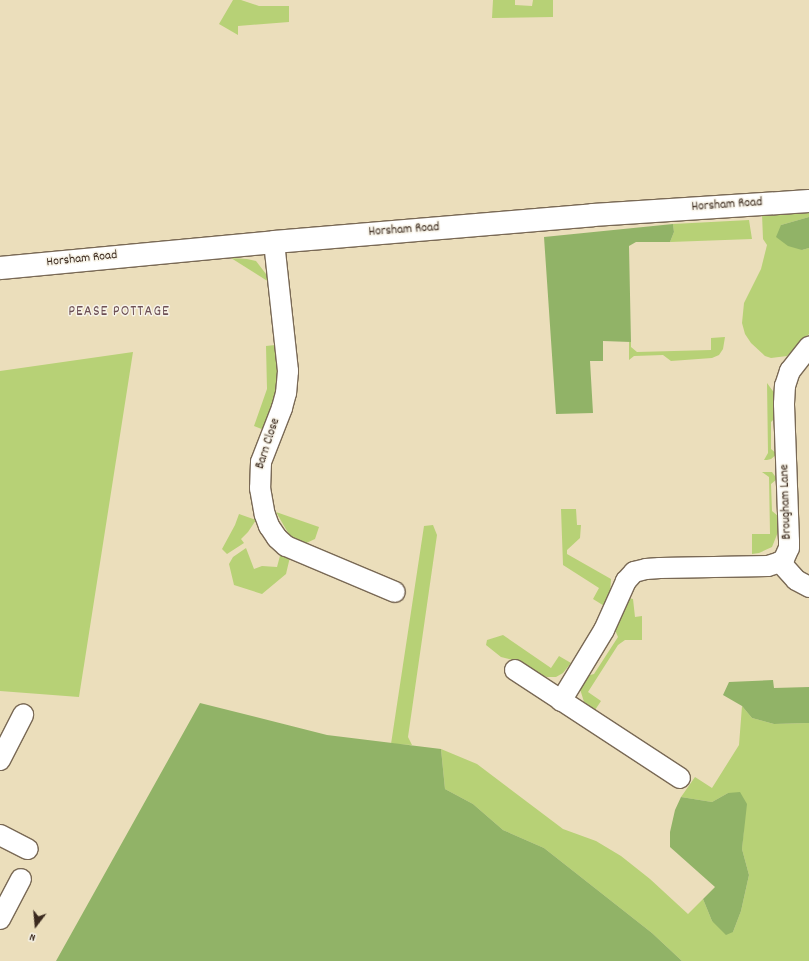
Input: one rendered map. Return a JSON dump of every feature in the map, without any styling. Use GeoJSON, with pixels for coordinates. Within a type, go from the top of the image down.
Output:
{"type":"FeatureCollection","features":[{"type":"Feature","properties":{"kind":"street","name":"Horsham Road"},"geometry":{"type":"LineString","coordinates":[[0,268],[274,242],[601,214],[809,201]]}},
{"type":"Feature","properties":{"kind":"street","name":"Barn Close"},"geometry":{"type":"LineString","coordinates":[[274,242],[288,371],[286,393],[282,408],[261,462],[259,481],[265,515],[269,526],[277,538],[286,546],[395,592]]}},
{"type":"Feature","properties":{"kind":"street","name":"Brougham Lane"},"geometry":{"type":"LineString","coordinates":[[780,562],[787,554],[789,541],[784,404],[785,386],[790,371],[809,347]]}},
{"type":"Feature","properties":{"kind":"street"},"geometry":{"type":"LineString","coordinates":[[561,701],[604,630],[626,581],[634,572],[660,568],[768,566],[780,562],[796,580],[809,587]]}},
{"type":"Feature","properties":{"kind":"street"},"geometry":{"type":"LineString","coordinates":[[515,670],[680,778]]}},
{"type":"Feature","properties":{"kind":"street"},"geometry":{"type":"LineString","coordinates":[[0,760],[23,716]]}},
{"type":"Feature","properties":{"kind":"street"},"geometry":{"type":"LineString","coordinates":[[0,835],[28,849]]}},
{"type":"Feature","properties":{"kind":"street"},"geometry":{"type":"LineString","coordinates":[[0,919],[21,879]]}},
{"type":"Feature","properties":{"kind":"green space"},"geometry":{"type":"Polygon","coordinates":[[[233,0],[241,0],[259,6],[289,6],[289,22],[238,26],[238,35],[219,24],[233,0]]]}},
{"type":"Feature","properties":{"kind":"green space"},"geometry":{"type":"Polygon","coordinates":[[[493,0],[515,0],[515,5],[532,6],[533,0],[553,0],[553,17],[492,18],[493,0]]]}},
{"type":"Feature","properties":{"kind":"green space"},"geometry":{"type":"Polygon","coordinates":[[[809,213],[809,217],[781,225],[802,250],[809,248],[809,334],[787,356],[771,358],[765,356],[751,343],[745,334],[742,323],[744,303],[761,269],[767,245],[763,239],[762,214],[809,213]]]}},
{"type":"Feature","properties":{"kind":"green space"},"geometry":{"type":"Polygon","coordinates":[[[809,217],[809,248],[802,250],[788,246],[776,237],[781,225],[809,217]]]}},
{"type":"Feature","properties":{"kind":"green space"},"geometry":{"type":"Polygon","coordinates":[[[749,220],[752,239],[670,242],[674,232],[673,224],[749,220]]]}},
{"type":"Feature","properties":{"kind":"green space"},"geometry":{"type":"Polygon","coordinates":[[[673,224],[674,232],[670,242],[636,242],[629,246],[631,342],[603,341],[603,361],[590,361],[593,413],[556,414],[544,237],[673,224]]]}},
{"type":"Feature","properties":{"kind":"green space"},"geometry":{"type":"Polygon","coordinates":[[[231,258],[256,261],[266,274],[269,282],[231,258]]]}},
{"type":"Feature","properties":{"kind":"green space"},"geometry":{"type":"Polygon","coordinates":[[[725,337],[723,349],[719,355],[712,358],[671,361],[663,355],[634,356],[629,360],[629,341],[631,342],[631,347],[637,352],[711,350],[711,338],[725,337]]]}},
{"type":"Feature","properties":{"kind":"green space"},"geometry":{"type":"Polygon","coordinates":[[[275,345],[278,374],[276,398],[264,430],[254,426],[267,389],[266,346],[275,345]]]}},
{"type":"Feature","properties":{"kind":"green space"},"geometry":{"type":"Polygon","coordinates":[[[133,352],[79,697],[0,691],[0,371],[133,352]]]}},
{"type":"Feature","properties":{"kind":"green space"},"geometry":{"type":"Polygon","coordinates":[[[767,383],[775,394],[776,417],[771,422],[771,449],[777,454],[771,459],[764,460],[768,453],[767,383]]]}},
{"type":"Feature","properties":{"kind":"green space"},"geometry":{"type":"Polygon","coordinates":[[[762,472],[772,472],[777,479],[771,484],[772,511],[778,516],[778,532],[772,547],[759,553],[752,554],[752,534],[770,534],[769,477],[762,472]]]}},
{"type":"Feature","properties":{"kind":"green space"},"geometry":{"type":"Polygon","coordinates":[[[561,509],[576,509],[577,525],[581,525],[580,538],[567,550],[567,554],[611,579],[610,595],[606,607],[593,599],[599,588],[563,565],[561,509]]]}},
{"type":"Feature","properties":{"kind":"green space"},"geometry":{"type":"Polygon","coordinates":[[[276,512],[319,527],[315,539],[302,545],[293,539],[276,512]]]}},
{"type":"Feature","properties":{"kind":"green space"},"geometry":{"type":"Polygon","coordinates":[[[239,514],[256,520],[241,539],[244,543],[227,554],[222,549],[235,525],[239,514]]]}},
{"type":"Feature","properties":{"kind":"green space"},"geometry":{"type":"Polygon","coordinates":[[[433,525],[437,535],[408,737],[412,745],[391,744],[424,526],[433,525]]]}},
{"type":"Feature","properties":{"kind":"green space"},"geometry":{"type":"Polygon","coordinates":[[[246,548],[254,569],[262,566],[277,567],[281,552],[290,557],[286,574],[262,594],[234,585],[229,564],[233,557],[246,548]]]}},
{"type":"Feature","properties":{"kind":"green space"},"geometry":{"type":"Polygon","coordinates":[[[628,598],[633,599],[635,617],[642,616],[642,640],[625,640],[618,645],[588,692],[601,701],[595,710],[584,702],[580,689],[586,676],[594,674],[618,637],[615,630],[628,598]]]}},
{"type":"Feature","properties":{"kind":"green space"},"geometry":{"type":"Polygon","coordinates":[[[503,635],[551,668],[559,656],[571,663],[563,673],[556,677],[547,677],[539,674],[520,662],[501,657],[486,645],[487,640],[503,635]]]}},
{"type":"Feature","properties":{"kind":"green space"},"geometry":{"type":"Polygon","coordinates":[[[773,680],[774,688],[809,687],[809,723],[774,724],[752,718],[742,706],[723,695],[729,682],[773,680]]]}},
{"type":"Feature","properties":{"kind":"green space"},"geometry":{"type":"Polygon","coordinates":[[[200,703],[327,735],[441,749],[445,789],[473,804],[503,830],[544,848],[652,933],[682,961],[56,961],[200,703]]]}},
{"type":"Feature","properties":{"kind":"green space"},"geometry":{"type":"Polygon","coordinates":[[[742,706],[752,718],[774,724],[809,723],[809,961],[682,961],[652,933],[544,848],[503,830],[473,804],[445,789],[441,749],[477,764],[563,829],[596,841],[621,856],[650,879],[688,914],[703,899],[712,921],[733,932],[741,911],[749,875],[742,849],[744,827],[728,793],[712,802],[681,797],[695,777],[712,788],[739,745],[742,706]]]}},
{"type":"Feature","properties":{"kind":"green space"},"geometry":{"type":"Polygon","coordinates":[[[740,792],[747,804],[742,849],[749,875],[741,911],[733,932],[726,935],[712,921],[703,899],[715,887],[670,847],[670,832],[675,810],[681,797],[712,802],[728,793],[740,792]]]}},
{"type":"Feature","properties":{"kind":"district","name":"PEASE POTTAGE"},"geometry":{"type":"Point","coordinates":[119,313]}}]}
